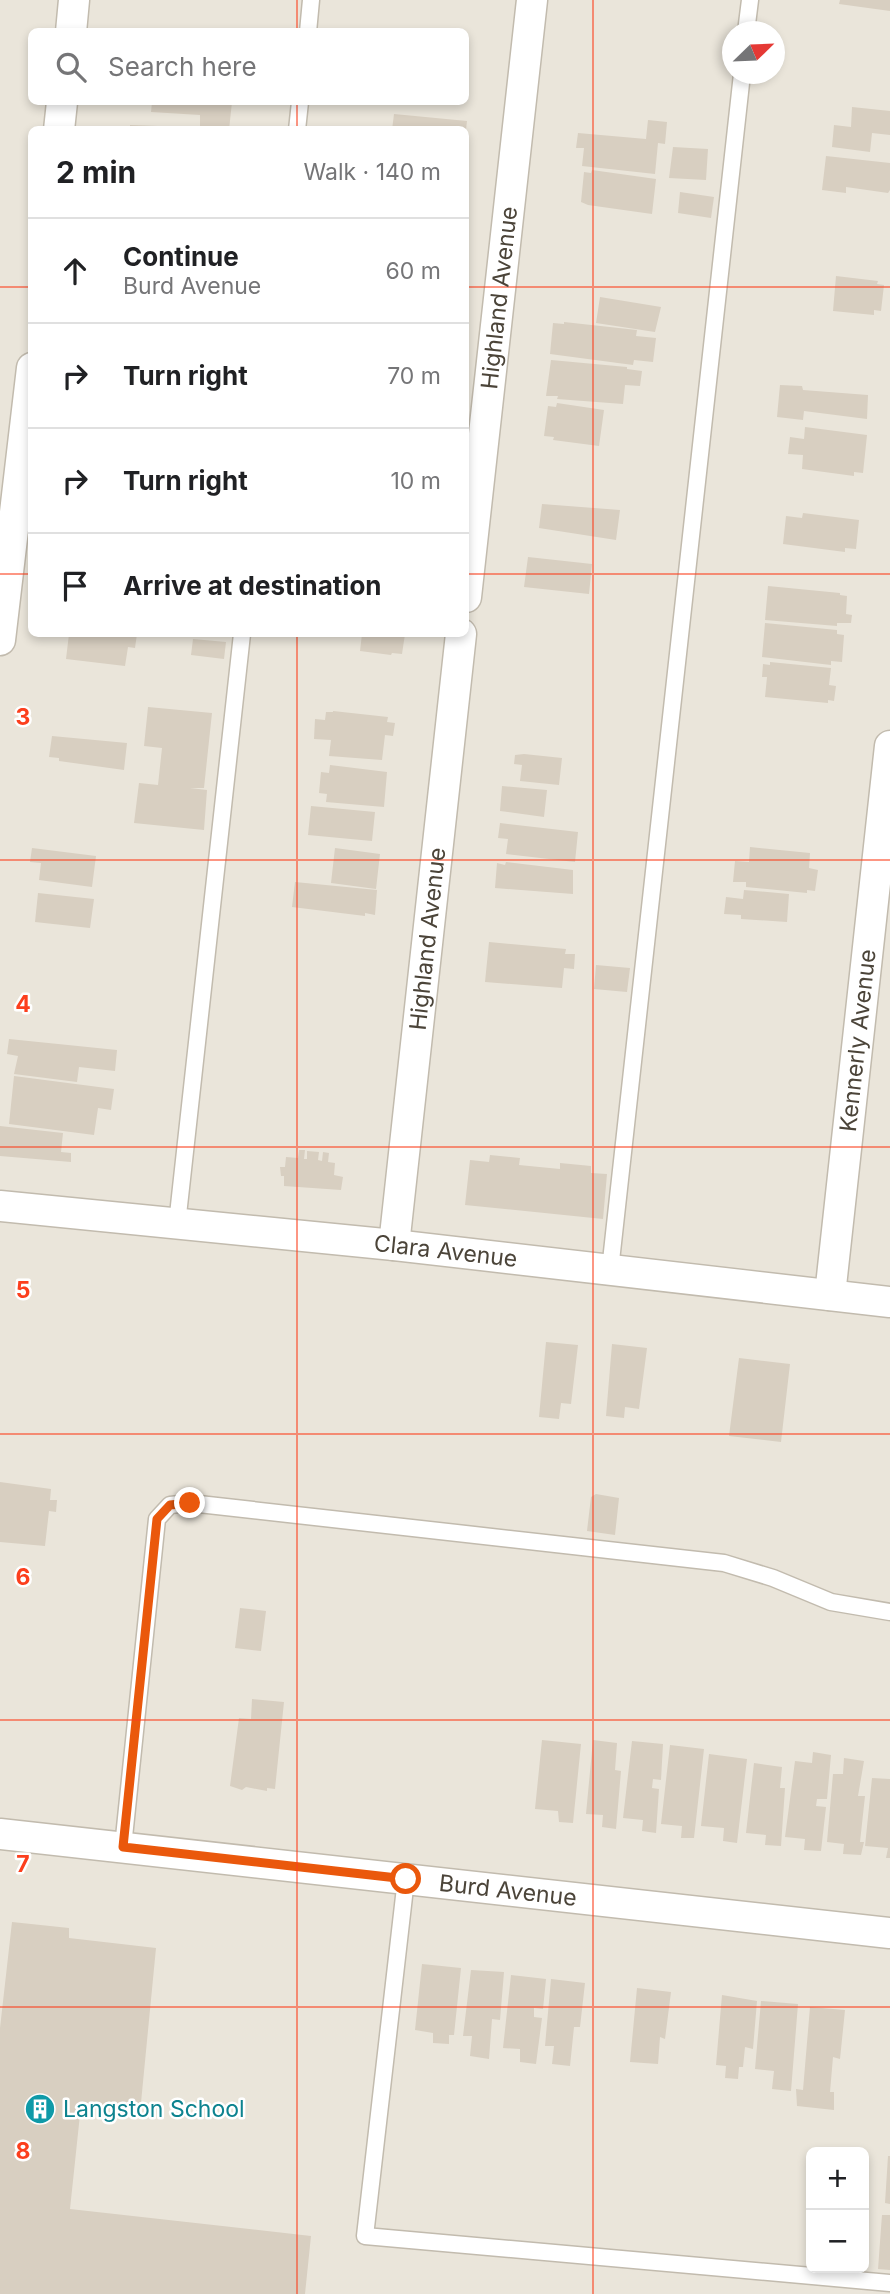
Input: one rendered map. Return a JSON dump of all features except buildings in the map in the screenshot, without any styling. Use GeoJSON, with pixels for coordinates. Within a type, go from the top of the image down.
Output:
{"type":"FeatureCollection","features":[{"type":"Feature","properties":{"kind":"street"},"geometry":{"type":"LineString","coordinates":[[71,28],[74,0]]}},
{"type":"Feature","properties":{"kind":"street","name":"Highland Avenue"},"geometry":{"type":"LineString","coordinates":[[469,570],[532,0]]}},
{"type":"Feature","properties":{"kind":"street"},"geometry":{"type":"LineString","coordinates":[[59,126],[62,105]]}},
{"type":"Feature","properties":{"kind":"street"},"geometry":{"type":"LineString","coordinates":[[0,640],[28,403]]}},
{"type":"Feature","properties":{"kind":"street","name":"Highland Avenue"},"geometry":{"type":"LineString","coordinates":[[394,1245],[461,637]]}},
{"type":"Feature","properties":{"kind":"street","name":"Kennerly Avenue"},"geometry":{"type":"LineString","coordinates":[[830,1295],[890,746]]}},
{"type":"Feature","properties":{"kind":"street","name":"Clara Avenue"},"geometry":{"type":"LineString","coordinates":[[0,1206],[394,1245],[890,1302]]}},
{"type":"Feature","properties":{"kind":"street","name":"Burd Avenue"},"geometry":{"type":"LineString","coordinates":[[0,1834],[890,1933]]}},
{"type":"Feature","properties":{"kind":"lane"},"geometry":{"type":"LineString","coordinates":[[308,28],[312,0]]}},
{"type":"Feature","properties":{"kind":"lane"},"geometry":{"type":"LineString","coordinates":[[747,21],[750,0]]}},
{"type":"Feature","properties":{"kind":"lane"},"geometry":{"type":"LineString","coordinates":[[610,1270],[741,84]]}},
{"type":"Feature","properties":{"kind":"lane"},"geometry":{"type":"LineString","coordinates":[[297,126],[300,105]]}},
{"type":"Feature","properties":{"kind":"lane"},"geometry":{"type":"LineString","coordinates":[[177,1224],[242,637]]}},
{"type":"Feature","properties":{"kind":"lane"},"geometry":{"type":"LineString","coordinates":[[123,1847],[157,1519],[170,1505],[190,1503],[724,1563],[773,1578],[831,1602],[890,1612]]}},
{"type":"Feature","properties":{"kind":"lane"},"geometry":{"type":"LineString","coordinates":[[406,1879],[365,2236],[890,2283]]}},
{"type":"Feature","properties":{"kind":"shaded area"},"geometry":{"type":"Polygon","coordinates":[[[0,0],[890,0],[890,2294],[0,2294],[0,0]]]}},
{"type":"Feature","properties":{"kind":"place","name":"Langston School"},"geometry":{"type":"Point","coordinates":[40,2109]}},
{"type":"Feature","properties":{"kind":"route"},"geometry":{"type":"LineString","coordinates":[[190,1503],[170,1505],[157,1519],[123,1847],[406,1879]]}}]}
